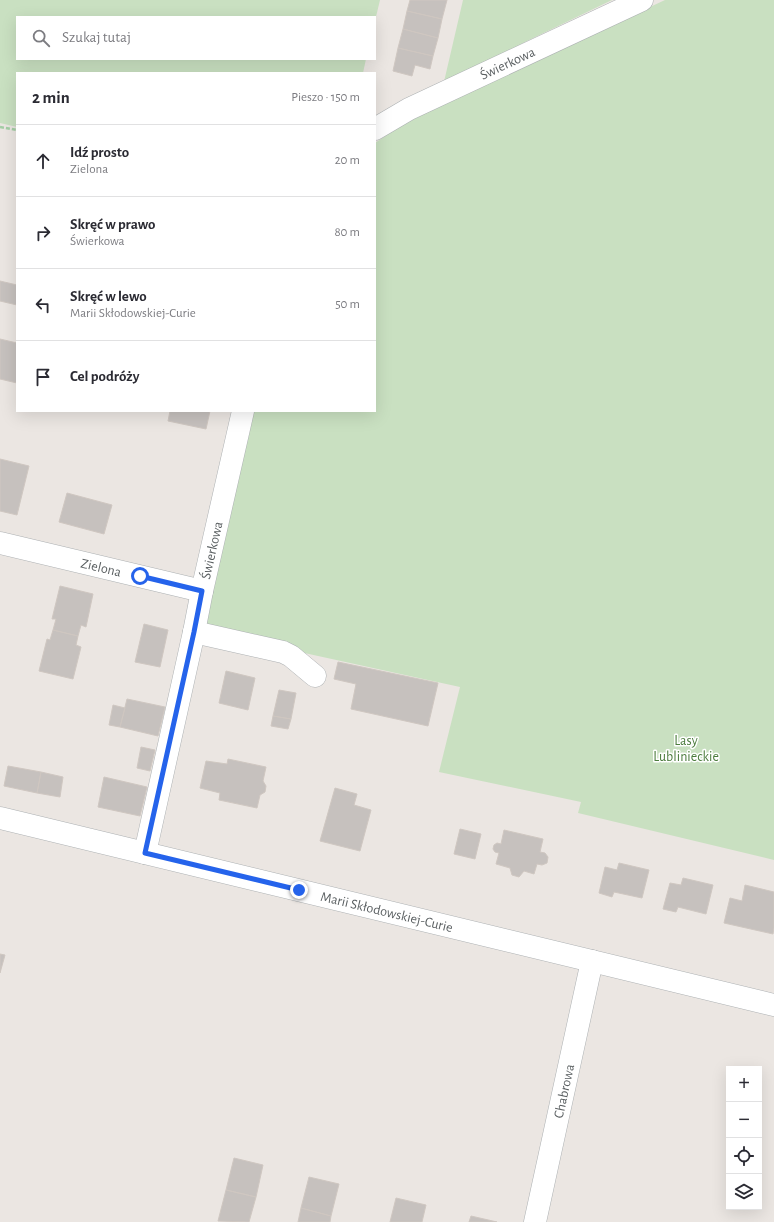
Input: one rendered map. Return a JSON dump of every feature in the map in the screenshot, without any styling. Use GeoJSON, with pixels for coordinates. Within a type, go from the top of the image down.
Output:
{"type":"FeatureCollection","features":[{"type":"Feature","properties":{"kind":"street","name":"Świerkowa"},"geometry":{"type":"LineString","coordinates":[[376,128],[409,109],[642,0]]}},
{"type":"Feature","properties":{"kind":"street","name":"Świerkowa"},"geometry":{"type":"LineString","coordinates":[[145,853],[243,412]]}},
{"type":"Feature","properties":{"kind":"street","name":"Zielona"},"geometry":{"type":"LineString","coordinates":[[0,543],[202,591]]}},
{"type":"Feature","properties":{"kind":"street"},"geometry":{"type":"LineString","coordinates":[[194,632],[283,652],[291,656],[315,676]]}},
{"type":"Feature","properties":{"kind":"street","name":"Marii Skłodowskiej-Curie"},"geometry":{"type":"LineString","coordinates":[[0,818],[774,1005]]}},
{"type":"Feature","properties":{"kind":"street","name":"Chabrowa"},"geometry":{"type":"LineString","coordinates":[[535,1222],[592,961]]}},
{"type":"Feature","properties":{"kind":"path"},"geometry":{"type":"LineString","coordinates":[[0,127],[16,130]]}},
{"type":"Feature","properties":{"kind":"green space"},"geometry":{"type":"Polygon","coordinates":[[[0,0],[380,0],[376,17],[16,16],[16,60],[366,60],[363,72],[16,72],[16,127],[0,123],[0,0]]]}},
{"type":"Feature","properties":{"kind":"green space"},"geometry":{"type":"Polygon","coordinates":[[[463,0],[612,0],[527,41],[443,86],[463,0]]]}},
{"type":"Feature","properties":{"kind":"green space","name":"Lasy Lublinieckie"},"geometry":{"type":"Polygon","coordinates":[[[665,0],[774,0],[774,860],[578,813],[581,802],[439,772],[460,687],[204,631],[252,412],[376,412],[376,142],[412,118],[665,0]]]}},
{"type":"Feature","properties":{"kind":"building"},"geometry":{"type":"Polygon","coordinates":[[[410,0],[447,0],[442,19],[407,11],[410,0]]]}},
{"type":"Feature","properties":{"kind":"building"},"geometry":{"type":"Polygon","coordinates":[[[407,11],[442,19],[438,38],[403,29],[407,11]]]}},
{"type":"Feature","properties":{"kind":"building"},"geometry":{"type":"Polygon","coordinates":[[[403,29],[438,38],[433,56],[398,48],[403,29]]]}},
{"type":"Feature","properties":{"kind":"building"},"geometry":{"type":"Polygon","coordinates":[[[398,48],[433,56],[430,69],[415,65],[412,76],[393,71],[398,48]]]}},
{"type":"Feature","properties":{"kind":"building"},"geometry":{"type":"Polygon","coordinates":[[[0,281],[16,285],[16,305],[0,301],[0,281]]]}},
{"type":"Feature","properties":{"kind":"building"},"geometry":{"type":"Polygon","coordinates":[[[0,339],[16,343],[16,383],[0,379],[0,339]]]}},
{"type":"Feature","properties":{"kind":"building"},"geometry":{"type":"Polygon","coordinates":[[[170,412],[210,412],[206,429],[168,421],[170,412]]]}},
{"type":"Feature","properties":{"kind":"building"},"geometry":{"type":"Polygon","coordinates":[[[0,459],[29,466],[17,515],[0,511],[0,459]]]}},
{"type":"Feature","properties":{"kind":"building"},"geometry":{"type":"Polygon","coordinates":[[[67,493],[112,505],[104,534],[59,522],[67,493]]]}},
{"type":"Feature","properties":{"kind":"building"},"geometry":{"type":"Polygon","coordinates":[[[60,586],[93,594],[86,627],[81,625],[78,636],[53,630],[56,619],[52,619],[60,586]]]}},
{"type":"Feature","properties":{"kind":"building"},"geometry":{"type":"Polygon","coordinates":[[[144,624],[168,630],[160,667],[135,662],[144,624]]]}},
{"type":"Feature","properties":{"kind":"building"},"geometry":{"type":"Polygon","coordinates":[[[53,630],[78,636],[76,645],[81,647],[73,679],[39,671],[47,639],[50,640],[53,630]]]}},
{"type":"Feature","properties":{"kind":"building"},"geometry":{"type":"Polygon","coordinates":[[[338,662],[438,683],[428,726],[351,709],[356,684],[334,679],[338,662]]]}},
{"type":"Feature","properties":{"kind":"building"},"geometry":{"type":"Polygon","coordinates":[[[226,671],[255,678],[248,710],[219,703],[226,671]]]}},
{"type":"Feature","properties":{"kind":"building"},"geometry":{"type":"Polygon","coordinates":[[[279,690],[296,693],[291,719],[273,716],[279,690]]]}},
{"type":"Feature","properties":{"kind":"building"},"geometry":{"type":"Polygon","coordinates":[[[127,699],[165,707],[158,736],[120,727],[127,699]]]}},
{"type":"Feature","properties":{"kind":"building"},"geometry":{"type":"Polygon","coordinates":[[[113,705],[125,708],[120,727],[109,725],[113,705]]]}},
{"type":"Feature","properties":{"kind":"building"},"geometry":{"type":"Polygon","coordinates":[[[273,716],[291,719],[288,729],[271,726],[273,716]]]}},
{"type":"Feature","properties":{"kind":"building"},"geometry":{"type":"Polygon","coordinates":[[[141,747],[155,750],[150,771],[137,768],[141,747]]]}},
{"type":"Feature","properties":{"kind":"building"},"geometry":{"type":"Polygon","coordinates":[[[228,759],[266,767],[263,781],[266,786],[265,792],[260,795],[257,808],[219,800],[220,793],[200,788],[206,761],[227,764],[228,759]]]}},
{"type":"Feature","properties":{"kind":"building"},"geometry":{"type":"Polygon","coordinates":[[[8,766],[41,772],[37,793],[4,786],[8,766]]]}},
{"type":"Feature","properties":{"kind":"building"},"geometry":{"type":"Polygon","coordinates":[[[41,772],[63,777],[60,797],[37,793],[41,772]]]}},
{"type":"Feature","properties":{"kind":"building"},"geometry":{"type":"Polygon","coordinates":[[[104,777],[147,787],[140,816],[98,807],[104,777]]]}},
{"type":"Feature","properties":{"kind":"building"},"geometry":{"type":"Polygon","coordinates":[[[335,788],[357,794],[354,805],[371,810],[360,851],[320,841],[335,788]]]}},
{"type":"Feature","properties":{"kind":"building"},"geometry":{"type":"Polygon","coordinates":[[[460,829],[481,834],[475,859],[454,854],[460,829]]]}},
{"type":"Feature","properties":{"kind":"building"},"geometry":{"type":"Polygon","coordinates":[[[504,830],[543,839],[540,852],[545,853],[548,857],[547,863],[542,865],[537,864],[534,874],[524,871],[519,877],[512,875],[510,868],[496,864],[499,853],[495,852],[493,849],[494,845],[497,843],[501,844],[504,830]]]}},
{"type":"Feature","properties":{"kind":"building"},"geometry":{"type":"Polygon","coordinates":[[[619,863],[649,870],[642,898],[614,892],[612,897],[599,893],[605,867],[617,870],[619,863]]]}},
{"type":"Feature","properties":{"kind":"building"},"geometry":{"type":"Polygon","coordinates":[[[683,878],[713,885],[706,914],[678,907],[676,912],[663,909],[670,883],[681,885],[683,878]]]}},
{"type":"Feature","properties":{"kind":"building"},"geometry":{"type":"Polygon","coordinates":[[[745,885],[774,892],[773,934],[724,923],[730,898],[742,901],[745,885]]]}},
{"type":"Feature","properties":{"kind":"building"},"geometry":{"type":"Polygon","coordinates":[[[0,954],[5,955],[0,973],[0,954]]]}},
{"type":"Feature","properties":{"kind":"building"},"geometry":{"type":"Polygon","coordinates":[[[234,1158],[263,1165],[256,1197],[226,1190],[234,1158]]]}},
{"type":"Feature","properties":{"kind":"building"},"geometry":{"type":"Polygon","coordinates":[[[309,1177],[339,1184],[331,1216],[301,1208],[309,1177]]]}},
{"type":"Feature","properties":{"kind":"building"},"geometry":{"type":"Polygon","coordinates":[[[226,1190],[256,1197],[249,1222],[218,1221],[226,1190]]]}},
{"type":"Feature","properties":{"kind":"building"},"geometry":{"type":"Polygon","coordinates":[[[396,1198],[426,1205],[422,1222],[390,1222],[396,1198]]]}},
{"type":"Feature","properties":{"kind":"building"},"geometry":{"type":"Polygon","coordinates":[[[301,1208],[331,1216],[330,1222],[298,1222],[301,1208]]]}},
{"type":"Feature","properties":{"kind":"building"},"geometry":{"type":"Polygon","coordinates":[[[471,1216],[497,1222],[469,1222],[471,1216]]]}},
{"type":"Feature","properties":{"kind":"route"},"geometry":{"type":"LineString","coordinates":[[140,576],[202,591],[145,853],[299,890]]}}]}
